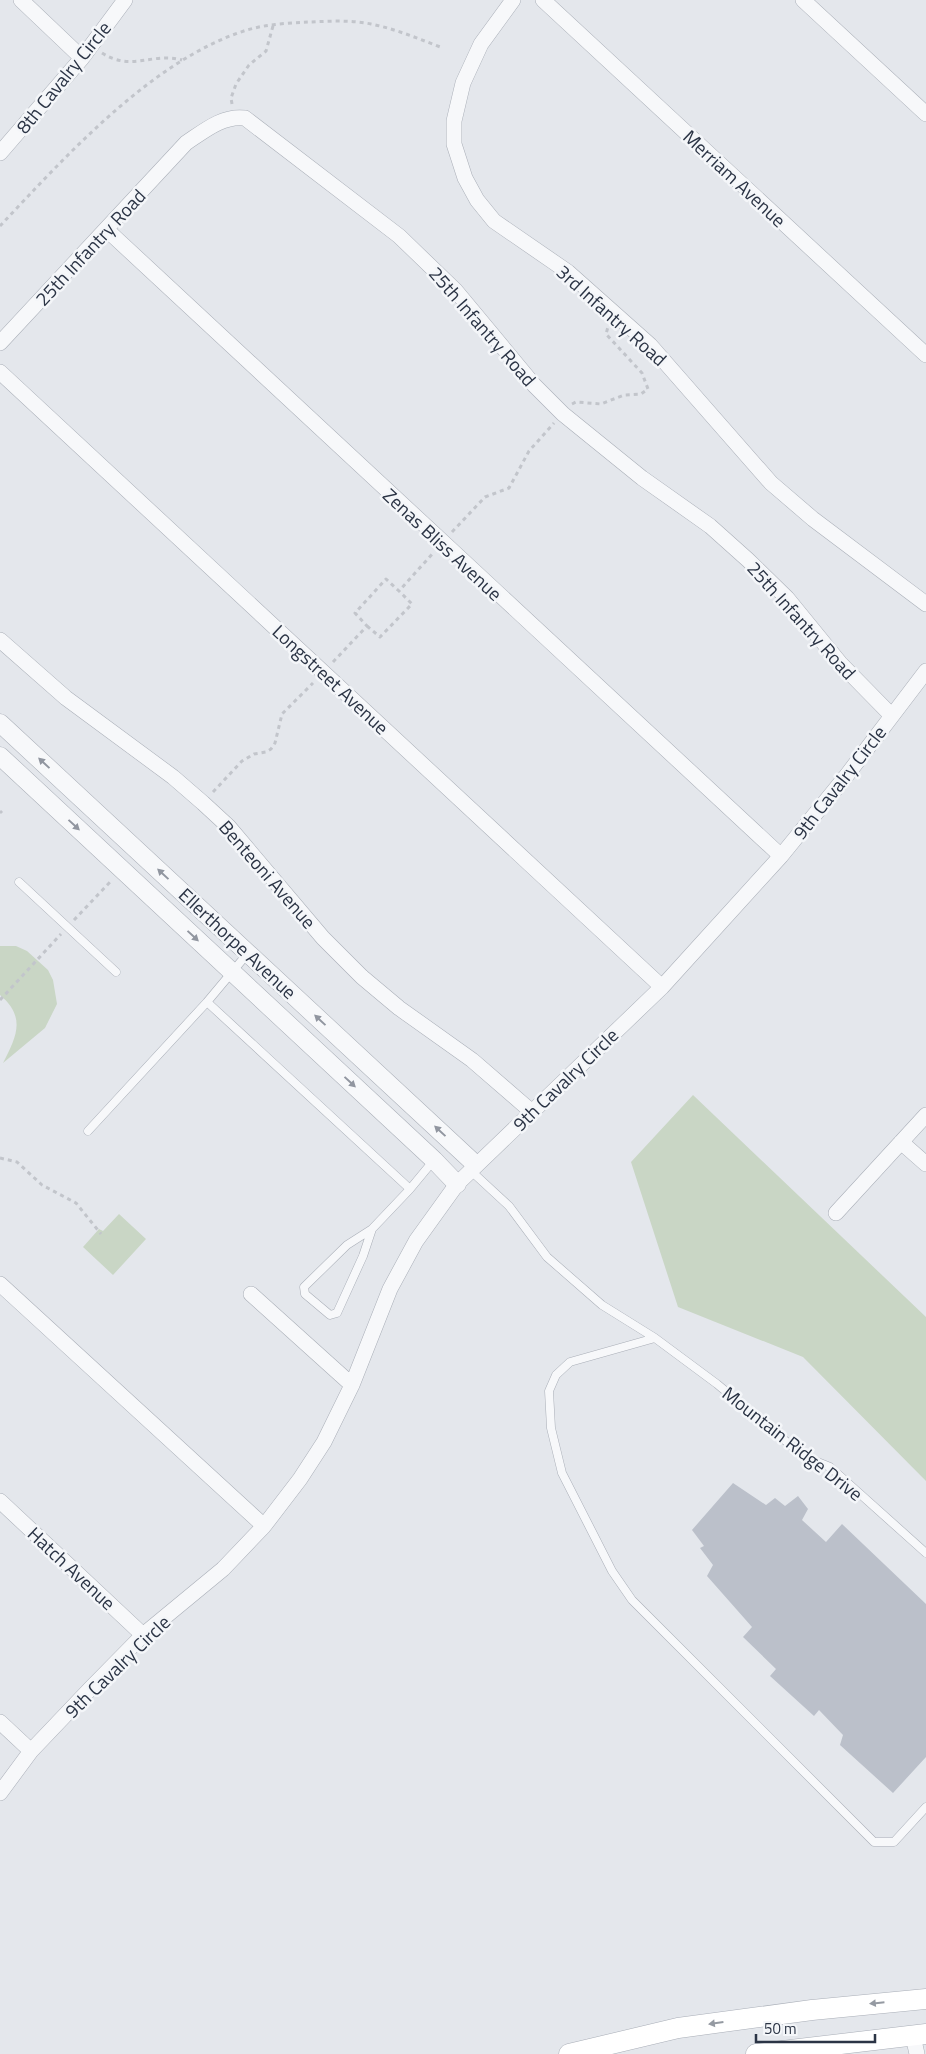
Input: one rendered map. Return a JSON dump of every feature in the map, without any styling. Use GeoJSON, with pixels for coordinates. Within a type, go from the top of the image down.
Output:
{"type":"FeatureCollection","features":[{"type":"Feature","properties":{"kind":"main road"},"geometry":{"type":"LineString","coordinates":[[569,2054],[678,2028],[812,2010],[926,1999]]}},
{"type":"Feature","properties":{"kind":"main road"},"geometry":{"type":"LineString","coordinates":[[756,2054],[918,2041]]}},
{"type":"Feature","properties":{"kind":"street"},"geometry":{"type":"LineString","coordinates":[[21,0],[87,52]]}},
{"type":"Feature","properties":{"kind":"street","name":"8th Cavalry Circle"},"geometry":{"type":"LineString","coordinates":[[0,153],[87,52],[125,0]]}},
{"type":"Feature","properties":{"kind":"street","name":"3rd Infantry Road"},"geometry":{"type":"LineString","coordinates":[[513,0],[481,44],[464,84],[454,121],[454,144],[465,178],[477,200],[494,221],[568,272],[650,345],[771,483],[813,519],[926,604]]}},
{"type":"Feature","properties":{"kind":"street","name":"Merriam Avenue"},"geometry":{"type":"LineString","coordinates":[[543,0],[926,355]]}},
{"type":"Feature","properties":{"kind":"street"},"geometry":{"type":"LineString","coordinates":[[803,0],[926,114]]}},
{"type":"Feature","properties":{"kind":"street","name":"25th Infantry Road"},"geometry":{"type":"LineString","coordinates":[[0,343],[186,143],[214,124],[235,117],[245,118],[399,236],[456,291],[528,378],[563,414],[642,478],[710,526],[748,560],[787,598],[840,663],[892,716]]}},
{"type":"Feature","properties":{"kind":"street","name":"Zenas Bliss Avenue"},"geometry":{"type":"LineString","coordinates":[[107,230],[781,856]]}},
{"type":"Feature","properties":{"kind":"street","name":"Longstreet Avenue"},"geometry":{"type":"LineString","coordinates":[[0,372],[662,987]]}},
{"type":"Feature","properties":{"kind":"street","name":"Benteoni Avenue"},"geometry":{"type":"LineString","coordinates":[[0,640],[66,698],[173,777],[203,803],[229,827],[323,938],[362,977],[399,1008],[472,1060],[532,1112]]}},
{"type":"Feature","properties":{"kind":"street","name":"9th Cavalry Circle"},"geometry":{"type":"LineString","coordinates":[[0,1793],[31,1751],[143,1635],[223,1569],[264,1526],[300,1479],[324,1442],[352,1385],[390,1289],[416,1240],[457,1184],[662,987],[781,856],[926,671]]}},
{"type":"Feature","properties":{"kind":"street","name":"Ellerthorpe Avenue"},"geometry":{"type":"LineString","coordinates":[[0,723],[248,953],[473,1167]]}},
{"type":"Feature","properties":{"kind":"street","name":"Ellerthorpe Avenue"},"geometry":{"type":"LineString","coordinates":[[0,756],[434,1160],[457,1184]]}},
{"type":"Feature","properties":{"kind":"street"},"geometry":{"type":"LineString","coordinates":[[836,1212],[926,1115]]}},
{"type":"Feature","properties":{"kind":"street"},"geometry":{"type":"LineString","coordinates":[[901,1142],[926,1164]]}},
{"type":"Feature","properties":{"kind":"street"},"geometry":{"type":"LineString","coordinates":[[0,1284],[264,1526]]}},
{"type":"Feature","properties":{"kind":"street"},"geometry":{"type":"LineString","coordinates":[[251,1294],[352,1385]]}},
{"type":"Feature","properties":{"kind":"street","name":"Hatch Avenue"},"geometry":{"type":"LineString","coordinates":[[0,1501],[143,1635]]}},
{"type":"Feature","properties":{"kind":"street"},"geometry":{"type":"LineString","coordinates":[[0,1722],[31,1751]]}},
{"type":"Feature","properties":{"kind":"lane"},"geometry":{"type":"LineString","coordinates":[[19,882],[116,972]]}},
{"type":"Feature","properties":{"kind":"lane"},"geometry":{"type":"LineString","coordinates":[[88,1131],[207,1002],[248,953]]}},
{"type":"Feature","properties":{"kind":"lane"},"geometry":{"type":"LineString","coordinates":[[207,1002],[410,1188]]}},
{"type":"Feature","properties":{"kind":"lane"},"geometry":{"type":"LineString","coordinates":[[372,1229],[363,1256],[337,1313],[330,1315],[305,1294],[304,1287],[346,1245],[372,1229],[434,1160]]}},
{"type":"Feature","properties":{"kind":"lane","name":"Mountain Ridge Drive"},"geometry":{"type":"LineString","coordinates":[[473,1167],[509,1206],[547,1257],[602,1305],[655,1338],[717,1384],[805,1457],[830,1467],[926,1553]]}},
{"type":"Feature","properties":{"kind":"lane"},"geometry":{"type":"LineString","coordinates":[[655,1338],[570,1362],[553,1379],[549,1391],[551,1428],[562,1474],[612,1571],[632,1600],[874,1842],[894,1842],[926,1807]]}},
{"type":"Feature","properties":{"kind":"path"},"geometry":{"type":"LineString","coordinates":[[0,226],[76,149],[136,93],[183,61],[216,42],[248,30],[334,20],[370,24],[443,48]]}},
{"type":"Feature","properties":{"kind":"path"},"geometry":{"type":"LineString","coordinates":[[235,117],[231,98],[236,84],[249,65],[266,50],[273,26]]}},
{"type":"Feature","properties":{"kind":"path"},"geometry":{"type":"LineString","coordinates":[[87,52],[120,63],[170,57],[183,61]]}},
{"type":"Feature","properties":{"kind":"path"},"geometry":{"type":"LineString","coordinates":[[367,626],[380,637],[412,604],[399,591]]}},
{"type":"Feature","properties":{"kind":"path"},"geometry":{"type":"LineString","coordinates":[[0,1000],[112,881]]}},
{"type":"Feature","properties":{"kind":"path"},"geometry":{"type":"LineString","coordinates":[[0,1158],[17,1162],[42,1185],[76,1203],[101,1234]]}},
{"type":"Feature","properties":{"kind":"green space"},"geometry":{"type":"Polygon","coordinates":[[[0,946],[16,946],[27,951],[48,970],[53,980],[57,1004],[45,1028],[3,1063],[15,1035],[16,1019],[8,1003],[0,995],[0,946]]]}},
{"type":"Feature","properties":{"kind":"green space"},"geometry":{"type":"Polygon","coordinates":[[[693,1095],[926,1317],[926,1481],[803,1357],[678,1307],[631,1162],[693,1095]]]}},
{"type":"Feature","properties":{"kind":"green space"},"geometry":{"type":"Polygon","coordinates":[[[119,1214],[146,1239],[113,1275],[83,1247],[99,1229],[103,1231],[119,1214]]]}},
{"type":"Feature","properties":{"kind":"building"},"geometry":{"type":"Polygon","coordinates":[[[733,1483],[766,1505],[775,1498],[785,1506],[798,1496],[808,1509],[802,1520],[826,1542],[842,1524],[926,1604],[926,1757],[893,1793],[840,1745],[843,1735],[819,1710],[814,1716],[770,1676],[776,1669],[743,1637],[752,1627],[707,1576],[713,1565],[700,1548],[704,1546],[692,1530],[733,1483]]]}}]}
